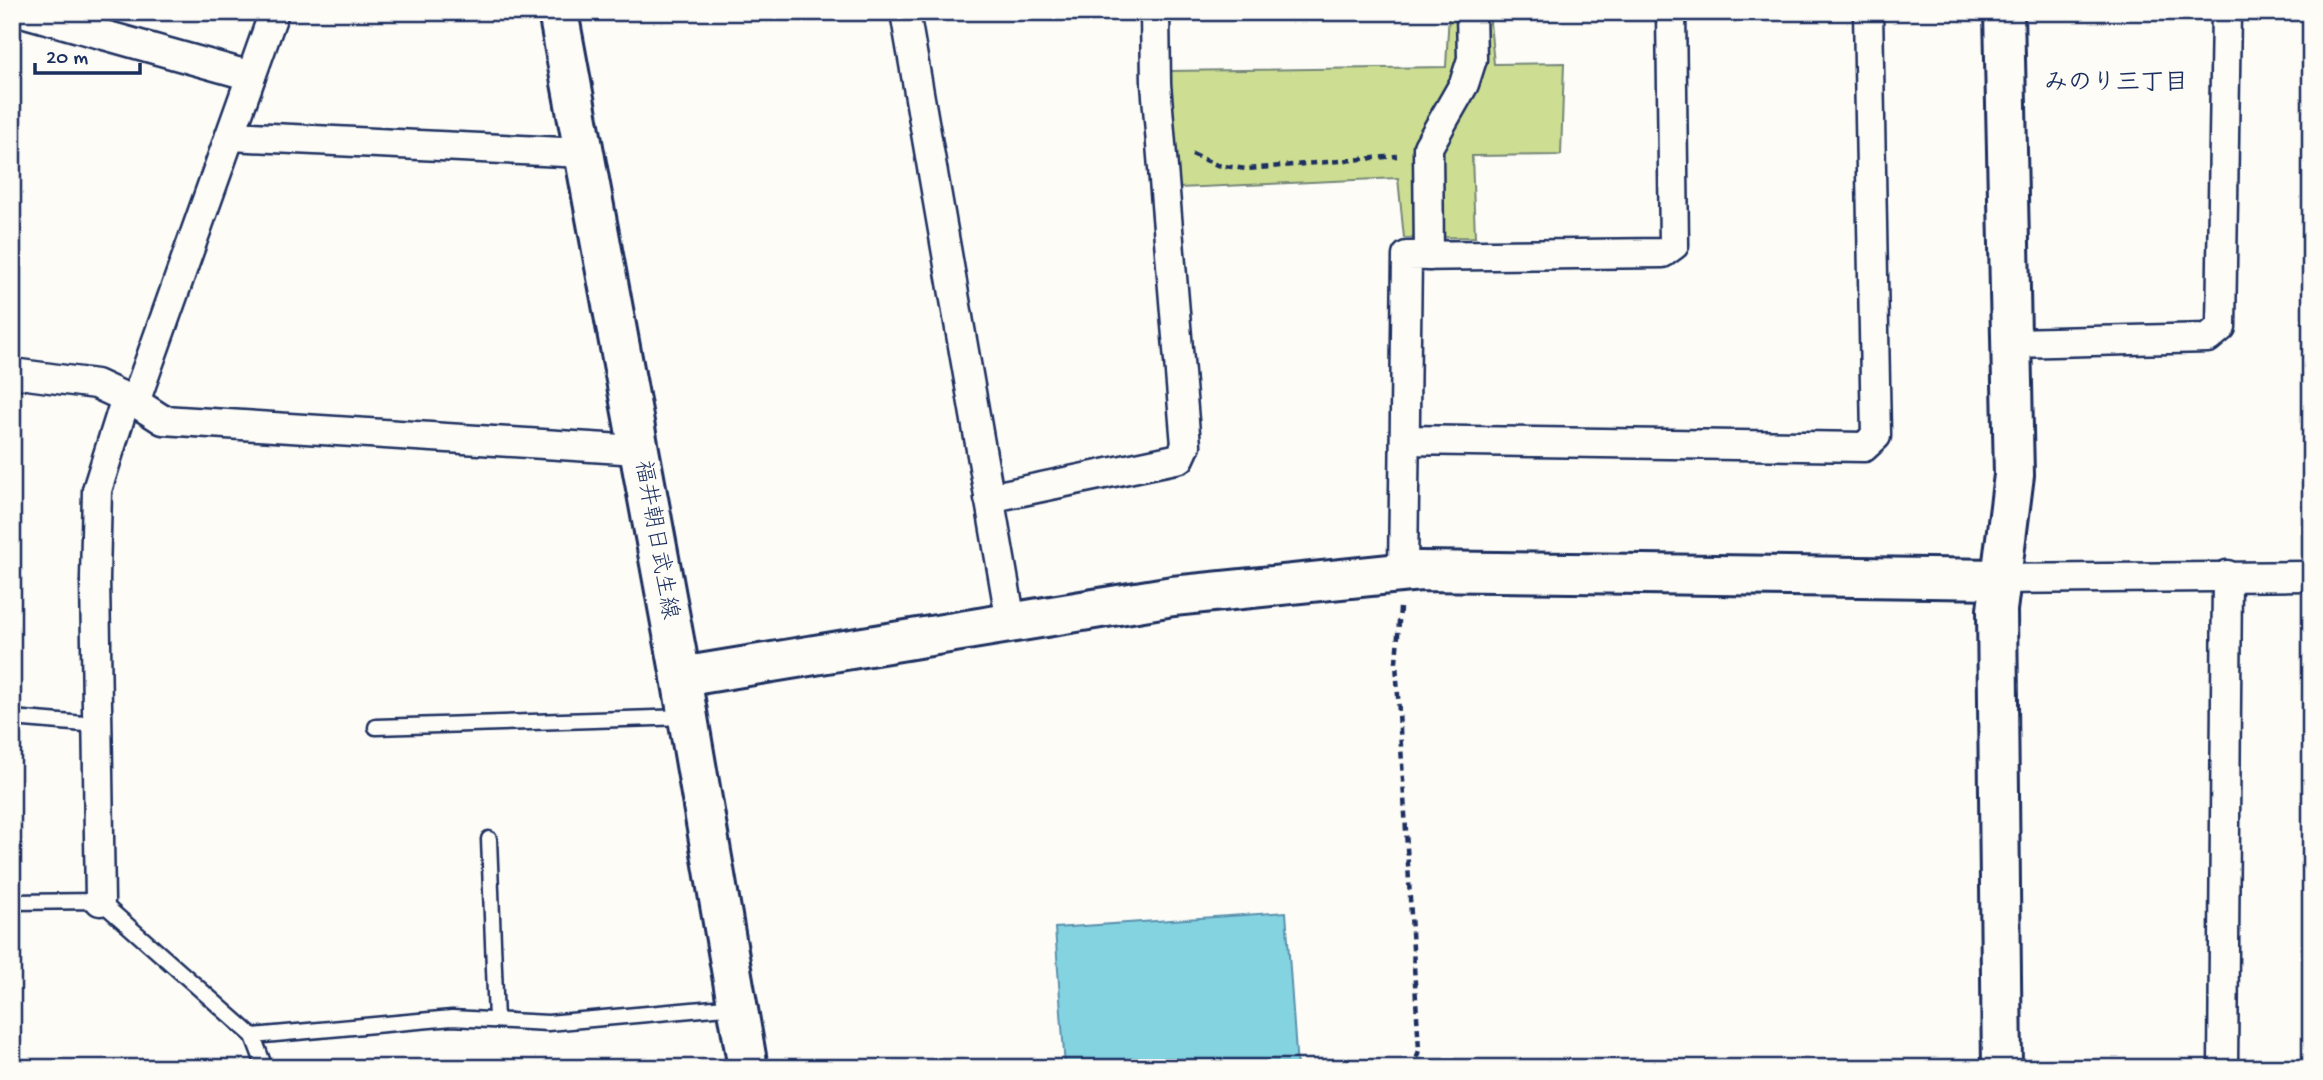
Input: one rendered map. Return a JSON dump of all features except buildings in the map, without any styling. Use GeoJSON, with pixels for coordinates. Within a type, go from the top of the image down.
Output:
{"type":"FeatureCollection","features":[{"type":"Feature","properties":{"kind":"street"},"geometry":{"type":"LineString","coordinates":[[22,12],[251,76]]}},
{"type":"Feature","properties":{"kind":"street"},"geometry":{"type":"LineString","coordinates":[[100,901],[97,490],[274,12]]}},
{"type":"Feature","properties":{"kind":"street","name":"福井朝日武生線"},"geometry":{"type":"LineString","coordinates":[[558,12],[681,677],[748,1068]]}},
{"type":"Feature","properties":{"kind":"street"},"geometry":{"type":"LineString","coordinates":[[905,12],[1011,622]]}},
{"type":"Feature","properties":{"kind":"street"},"geometry":{"type":"LineString","coordinates":[[989,498],[1180,458],[1186,445],[1161,152],[1155,12]]}},
{"type":"Feature","properties":{"kind":"street"},"geometry":{"type":"LineString","coordinates":[[1429,256],[1428,147],[1464,84],[1472,60],[1471,12]]}},
{"type":"Feature","properties":{"kind":"street"},"geometry":{"type":"LineString","coordinates":[[1403,572],[1407,256],[1663,253],[1674,245],[1671,12]]}},
{"type":"Feature","properties":{"kind":"street"},"geometry":{"type":"LineString","coordinates":[[1405,440],[1864,447],[1870,442],[1876,436],[1868,12]]}},
{"type":"Feature","properties":{"kind":"street"},"geometry":{"type":"LineString","coordinates":[[2002,1068],[1997,610],[2014,475],[2004,12]]}},
{"type":"Feature","properties":{"kind":"street"},"geometry":{"type":"LineString","coordinates":[[2011,343],[2208,338],[2221,327],[2226,12]]}},
{"type":"Feature","properties":{"kind":"street"},"geometry":{"type":"LineString","coordinates":[[230,136],[584,153]]}},
{"type":"Feature","properties":{"kind":"street"},"geometry":{"type":"LineString","coordinates":[[12,373],[96,384],[163,420],[638,450]]}},
{"type":"Feature","properties":{"kind":"street"},"geometry":{"type":"LineString","coordinates":[[681,677],[1173,596],[1403,572],[2000,579],[2311,576]]}},
{"type":"Feature","properties":{"kind":"street"},"geometry":{"type":"LineString","coordinates":[[2223,1068],[2227,575]]}},
{"type":"Feature","properties":{"kind":"lane"},"geometry":{"type":"LineString","coordinates":[[376,727],[688,717]]}},
{"type":"Feature","properties":{"kind":"lane"},"geometry":{"type":"LineString","coordinates":[[12,718],[97,725]]}},
{"type":"Feature","properties":{"kind":"lane"},"geometry":{"type":"LineString","coordinates":[[489,839],[496,1020]]}},
{"type":"Feature","properties":{"kind":"lane"},"geometry":{"type":"LineString","coordinates":[[12,902],[100,901],[253,1035],[265,1068]]}},
{"type":"Feature","properties":{"kind":"lane"},"geometry":{"type":"LineString","coordinates":[[253,1035],[452,1018],[548,1023],[738,1006]]}},
{"type":"Feature","properties":{"kind":"path"},"geometry":{"type":"LineString","coordinates":[[1161,152],[1182,150],[1217,165],[1247,169],[1383,158],[1428,147]]}},
{"type":"Feature","properties":{"kind":"path"},"geometry":{"type":"LineString","coordinates":[[1403,572],[1396,662],[1419,1050],[1414,1068]]}},
{"type":"Feature","properties":{"kind":"green space"},"geometry":{"type":"Polygon","coordinates":[[[1449,12],[1489,12],[1494,64],[1564,63],[1561,155],[1472,156],[1475,237],[1404,238],[1398,178],[1179,188],[1169,71],[1446,67],[1449,12]]]}},
{"type":"Feature","properties":{"kind":"water"},"geometry":{"type":"Polygon","coordinates":[[[1286,912],[1297,1068],[1065,1068],[1055,928],[1286,912]]]}},
{"type":"Feature","properties":{"kind":"district","name":"みのり三丁目"},"geometry":{"type":"Point","coordinates":[2116,84]}}]}
